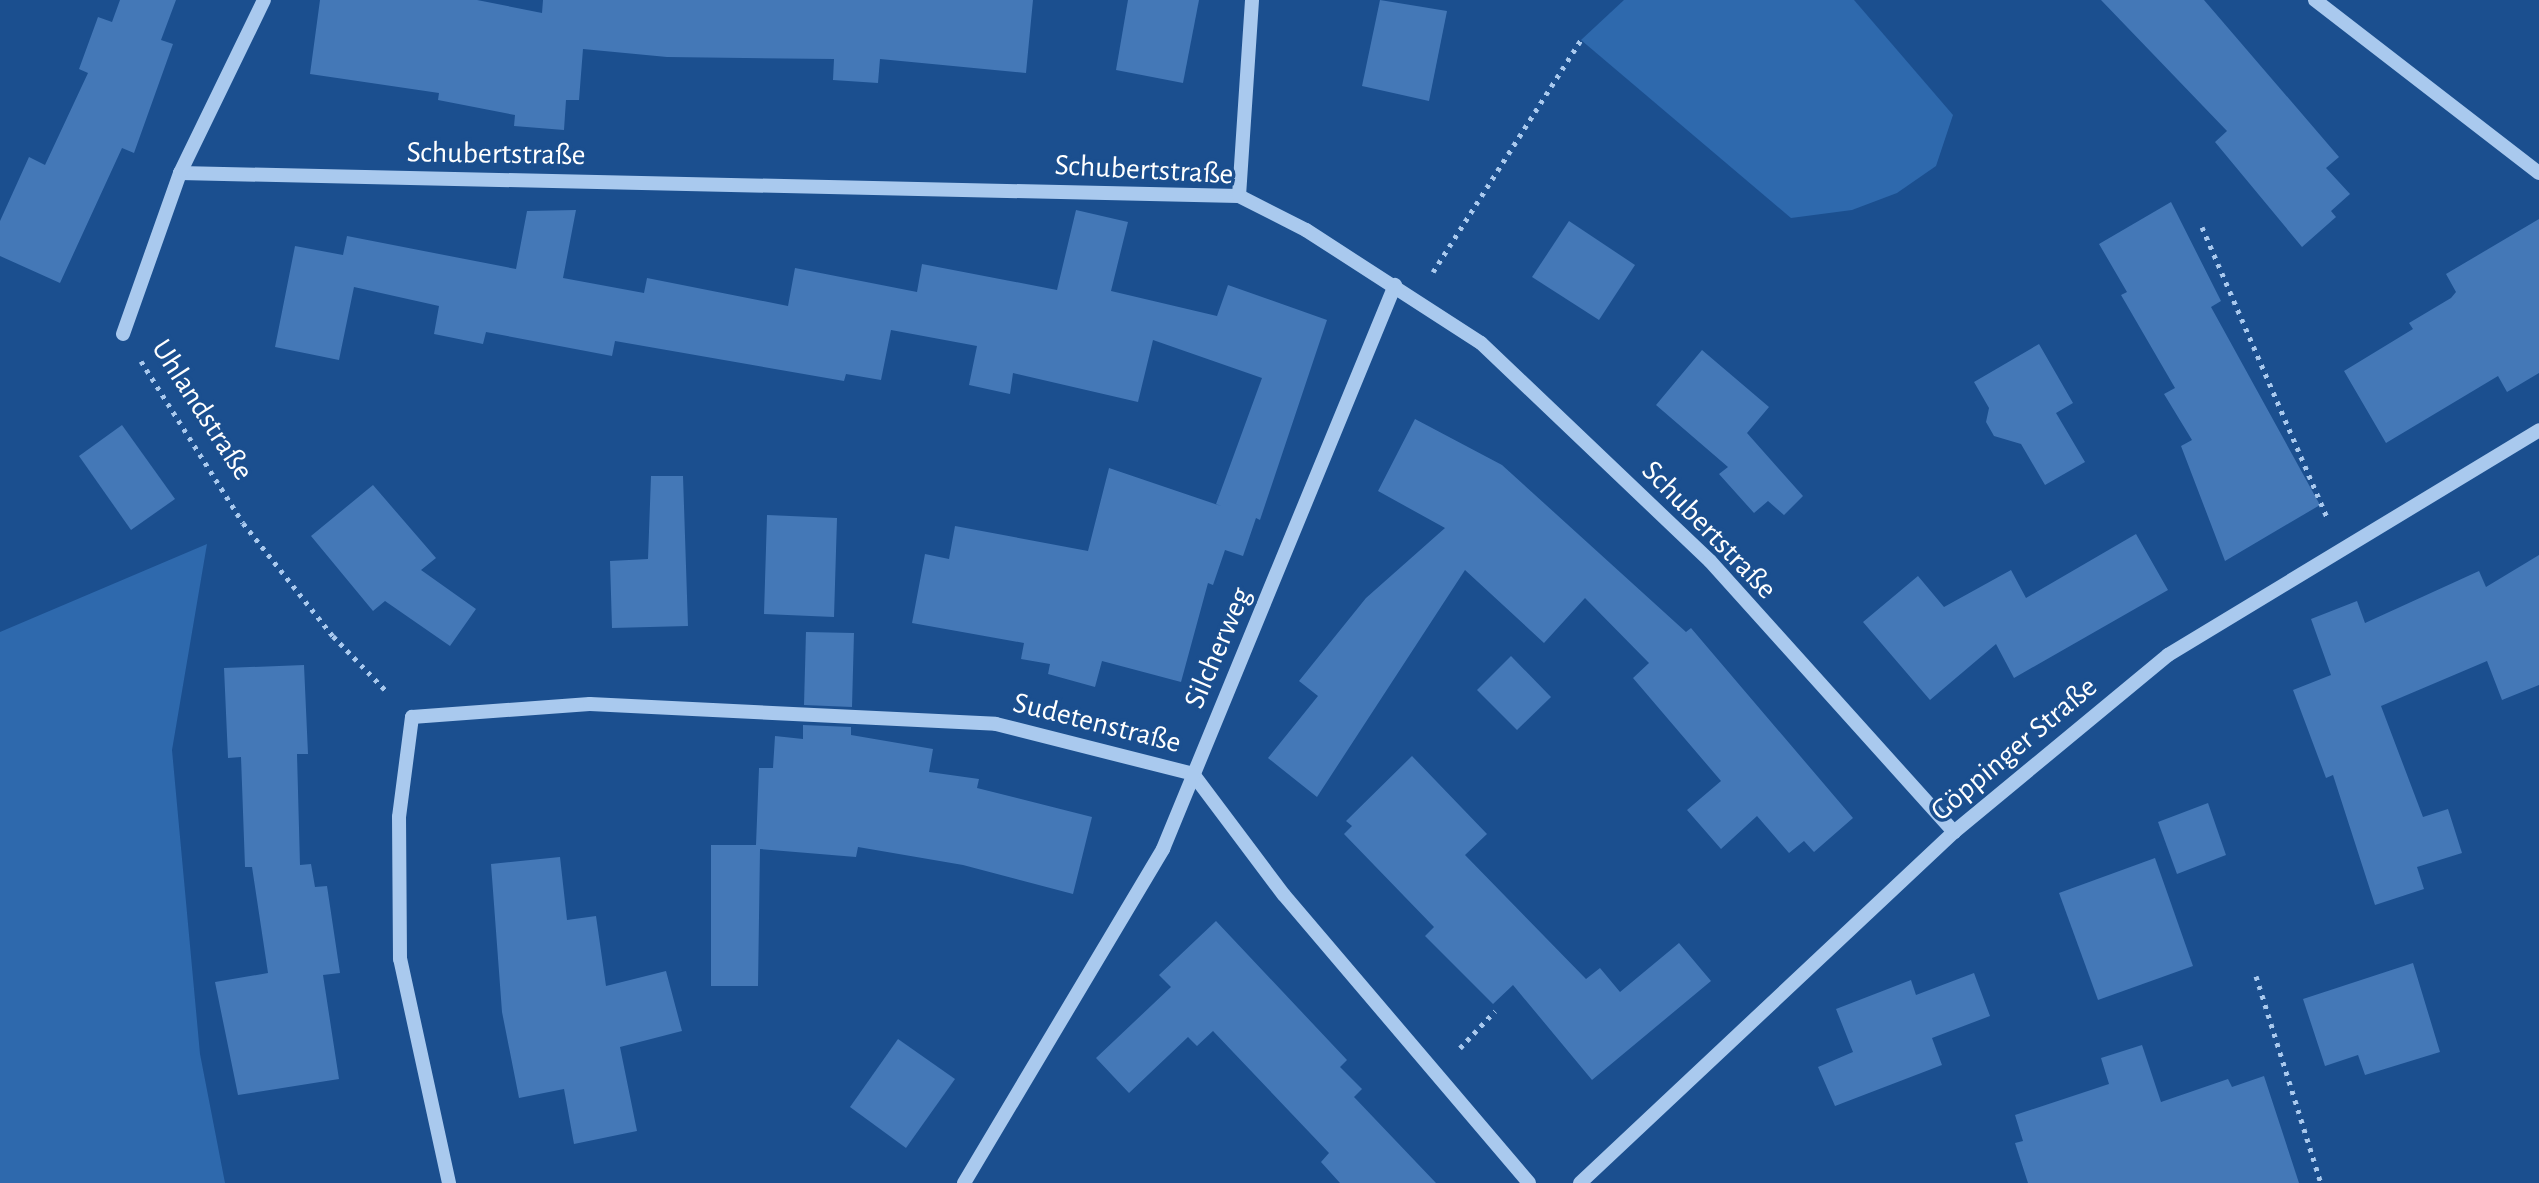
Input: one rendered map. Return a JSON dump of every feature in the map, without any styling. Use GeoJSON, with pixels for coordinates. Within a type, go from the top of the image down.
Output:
{"type":"FeatureCollection","features":[{"type":"Feature","properties":{"kind":"street","name":"Uhlandstraße"},"geometry":{"type":"LineString","coordinates":[[123,334],[180,173],[264,0]]}},
{"type":"Feature","properties":{"kind":"street"},"geometry":{"type":"LineString","coordinates":[[1239,196],[1252,0]]}},
{"type":"Feature","properties":{"kind":"street"},"geometry":{"type":"LineString","coordinates":[[2315,0],[2539,173]]}},
{"type":"Feature","properties":{"kind":"street","name":"Schubertstraße"},"geometry":{"type":"LineString","coordinates":[[180,173],[1239,196],[1306,230],[1481,343],[1710,561],[1954,832]]}},
{"type":"Feature","properties":{"kind":"street","name":"Silcherweg"},"geometry":{"type":"LineString","coordinates":[[964,1183],[1163,849],[1395,285]]}},
{"type":"Feature","properties":{"kind":"street","name":"Göppinger Straße"},"geometry":{"type":"LineString","coordinates":[[1580,1183],[1954,832],[2168,655],[2539,430]]}},
{"type":"Feature","properties":{"kind":"street","name":"Sudetenstraße"},"geometry":{"type":"LineString","coordinates":[[412,717],[590,704],[996,724],[1193,774],[1284,895],[1529,1183]]}},
{"type":"Feature","properties":{"kind":"street"},"geometry":{"type":"LineString","coordinates":[[412,717],[399,817],[400,959],[449,1183]]}},
{"type":"Feature","properties":{"kind":"path"},"geometry":{"type":"LineString","coordinates":[[1416,300],[1581,40]]}},
{"type":"Feature","properties":{"kind":"path"},"geometry":{"type":"LineString","coordinates":[[2202,227],[2344,548]]}},
{"type":"Feature","properties":{"kind":"path","name":"Uhlandstraße"},"geometry":{"type":"LineString","coordinates":[[123,334],[243,523],[333,636],[412,717]]}},
{"type":"Feature","properties":{"kind":"path"},"geometry":{"type":"LineString","coordinates":[[2256,976],[2321,1183]]}},
{"type":"Feature","properties":{"kind":"path"},"geometry":{"type":"LineString","coordinates":[[1435,1071],[1495,1011]]}},
{"type":"Feature","properties":{"kind":"shaded area"},"geometry":{"type":"Polygon","coordinates":[[[1624,0],[1854,0],[1953,115],[1936,166],[1897,193],[1852,210],[1791,218],[1581,40],[1624,0]]]}},
{"type":"Feature","properties":{"kind":"shaded area"},"geometry":{"type":"Polygon","coordinates":[[[207,544],[172,750],[200,1054],[225,1183],[0,1183],[0,632],[207,544]]]}},
{"type":"Feature","properties":{"kind":"building"},"geometry":{"type":"Polygon","coordinates":[[[120,0],[176,0],[161,40],[173,44],[134,153],[122,148],[60,283],[0,256],[0,221],[29,157],[45,165],[88,73],[79,69],[98,17],[112,22],[120,0]]]}},
{"type":"Feature","properties":{"kind":"building"},"geometry":{"type":"Polygon","coordinates":[[[320,0],[477,0],[542,13],[543,0],[1033,0],[1026,73],[880,59],[878,83],[833,80],[834,59],[667,57],[583,49],[579,100],[566,100],[564,130],[514,126],[515,115],[438,100],[439,93],[310,74],[320,0]]]}},
{"type":"Feature","properties":{"kind":"building"},"geometry":{"type":"Polygon","coordinates":[[[1128,0],[1199,0],[1183,83],[1116,70],[1128,0]]]}},
{"type":"Feature","properties":{"kind":"building"},"geometry":{"type":"Polygon","coordinates":[[[1380,0],[1447,11],[1429,101],[1362,86],[1380,0]]]}},
{"type":"Feature","properties":{"kind":"building"},"geometry":{"type":"Polygon","coordinates":[[[2101,0],[2204,0],[2339,157],[2326,168],[2350,194],[2331,211],[2336,217],[2302,247],[2215,142],[2227,131],[2101,0]]]}},
{"type":"Feature","properties":{"kind":"building"},"geometry":{"type":"Polygon","coordinates":[[[2171,202],[2221,301],[2211,307],[2320,505],[2225,561],[2181,446],[2192,440],[2164,394],[2175,388],[2121,295],[2127,292],[2099,244],[2171,202]]]}},
{"type":"Feature","properties":{"kind":"building"},"geometry":{"type":"Polygon","coordinates":[[[576,210],[563,278],[644,293],[647,278],[788,306],[795,268],[917,292],[922,264],[1057,290],[1076,210],[1128,222],[1111,291],[1217,316],[1228,285],[1327,320],[1260,520],[1256,518],[1243,556],[1225,550],[1213,585],[1208,583],[1181,682],[1102,661],[1095,687],[1048,674],[1050,664],[1021,659],[1024,643],[912,623],[925,554],[949,559],[955,526],[1088,551],[1109,468],[1221,506],[1216,504],[1262,378],[1153,340],[1138,402],[1013,373],[1010,394],[969,385],[977,346],[891,330],[881,380],[846,374],[844,381],[615,341],[612,356],[486,332],[483,344],[434,334],[439,306],[354,287],[339,360],[275,347],[295,246],[343,255],[347,236],[516,269],[527,211],[576,210]]]}},
{"type":"Feature","properties":{"kind":"building"},"geometry":{"type":"Polygon","coordinates":[[[2539,219],[2539,373],[2507,392],[2498,376],[2386,443],[2344,371],[2413,329],[2409,323],[2451,298],[2456,292],[2446,274],[2539,219]]]}},
{"type":"Feature","properties":{"kind":"building"},"geometry":{"type":"Polygon","coordinates":[[[1569,221],[1635,265],[1599,320],[1532,277],[1569,221]]]}},
{"type":"Feature","properties":{"kind":"building"},"geometry":{"type":"Polygon","coordinates":[[[2039,344],[2073,403],[2056,413],[2085,462],[2045,485],[2021,444],[1994,436],[1986,422],[1989,408],[1974,382],[2039,344]]]}},
{"type":"Feature","properties":{"kind":"building"},"geometry":{"type":"Polygon","coordinates":[[[1702,350],[1769,407],[1747,433],[1803,496],[1784,515],[1768,501],[1754,513],[1719,474],[1728,467],[1656,405],[1702,350]]]}},
{"type":"Feature","properties":{"kind":"building"},"geometry":{"type":"Polygon","coordinates":[[[1415,419],[1502,465],[1686,632],[1691,628],[1853,818],[1814,852],[1804,841],[1789,853],[1757,816],[1721,849],[1687,810],[1721,781],[1633,678],[1649,663],[1585,598],[1544,643],[1465,570],[1317,797],[1268,758],[1318,696],[1299,681],[1366,598],[1445,528],[1378,491],[1415,419]]]}},
{"type":"Feature","properties":{"kind":"building"},"geometry":{"type":"Polygon","coordinates":[[[122,425],[175,499],[131,530],[79,456],[122,425]]]}},
{"type":"Feature","properties":{"kind":"building"},"geometry":{"type":"Polygon","coordinates":[[[651,476],[683,476],[688,626],[612,628],[610,561],[648,559],[651,476]]]}},
{"type":"Feature","properties":{"kind":"building"},"geometry":{"type":"Polygon","coordinates":[[[373,485],[436,558],[421,570],[476,609],[450,646],[385,601],[373,611],[311,536],[373,485]]]}},
{"type":"Feature","properties":{"kind":"building"},"geometry":{"type":"Polygon","coordinates":[[[767,515],[837,518],[834,617],[764,614],[767,515]]]}},
{"type":"Feature","properties":{"kind":"building"},"geometry":{"type":"Polygon","coordinates":[[[2136,534],[2168,590],[2014,678],[1996,644],[1930,700],[1863,622],[1918,576],[1944,607],[2011,570],[2026,598],[2136,534]]]}},
{"type":"Feature","properties":{"kind":"building"},"geometry":{"type":"Polygon","coordinates":[[[2539,555],[2539,685],[2502,700],[2487,661],[2381,706],[2423,817],[2448,809],[2462,853],[2417,867],[2424,889],[2375,905],[2333,775],[2326,778],[2293,690],[2331,675],[2311,619],[2357,601],[2365,623],[2479,571],[2486,587],[2539,555]]]}},
{"type":"Feature","properties":{"kind":"building"},"geometry":{"type":"Polygon","coordinates":[[[806,632],[854,633],[852,707],[804,705],[806,632]]]}},
{"type":"Feature","properties":{"kind":"building"},"geometry":{"type":"Polygon","coordinates":[[[1511,656],[1551,697],[1517,730],[1477,690],[1511,656]]]}},
{"type":"Feature","properties":{"kind":"building"},"geometry":{"type":"Polygon","coordinates":[[[304,665],[308,754],[297,754],[300,865],[311,864],[315,887],[327,886],[340,973],[323,975],[339,1079],[238,1095],[215,982],[268,973],[252,867],[245,867],[241,757],[228,758],[224,668],[304,665]]]}},
{"type":"Feature","properties":{"kind":"building"},"geometry":{"type":"Polygon","coordinates":[[[803,725],[851,727],[851,735],[933,749],[929,772],[979,779],[977,788],[1092,817],[1073,894],[963,865],[858,847],[856,857],[760,849],[758,986],[711,986],[711,845],[756,845],[759,768],[773,768],[775,736],[803,739],[803,725]]]}},
{"type":"Feature","properties":{"kind":"building"},"geometry":{"type":"Polygon","coordinates":[[[1412,756],[1487,834],[1465,855],[1586,979],[1600,968],[1620,992],[1679,943],[1711,981],[1592,1080],[1513,985],[1493,1004],[1425,936],[1434,927],[1344,834],[1352,826],[1346,821],[1412,756]]]}},
{"type":"Feature","properties":{"kind":"building"},"geometry":{"type":"Polygon","coordinates":[[[2208,803],[2226,855],[2177,874],[2158,822],[2208,803]]]}},
{"type":"Feature","properties":{"kind":"building"},"geometry":{"type":"Polygon","coordinates":[[[560,857],[567,920],[596,916],[606,986],[666,971],[682,1031],[620,1047],[637,1131],[574,1144],[564,1089],[519,1098],[502,1012],[491,864],[560,857]]]}},
{"type":"Feature","properties":{"kind":"building"},"geometry":{"type":"Polygon","coordinates":[[[2155,858],[2193,966],[2098,1000],[2059,893],[2155,858]]]}},
{"type":"Feature","properties":{"kind":"building"},"geometry":{"type":"Polygon","coordinates":[[[1216,921],[1347,1060],[1340,1067],[1362,1089],[1354,1097],[1436,1183],[1340,1183],[1321,1162],[1329,1153],[1213,1031],[1197,1046],[1188,1037],[1129,1093],[1096,1058],[1171,987],[1159,975],[1216,921]]]}},
{"type":"Feature","properties":{"kind":"building"},"geometry":{"type":"Polygon","coordinates":[[[2413,963],[2440,1052],[2365,1075],[2358,1055],[2325,1066],[2303,999],[2413,963]]]}},
{"type":"Feature","properties":{"kind":"building"},"geometry":{"type":"Polygon","coordinates":[[[1974,973],[1990,1016],[1932,1038],[1942,1065],[1835,1106],[1818,1067],[1853,1052],[1836,1009],[1911,980],[1916,995],[1974,973]]]}},
{"type":"Feature","properties":{"kind":"building"},"geometry":{"type":"Polygon","coordinates":[[[898,1039],[955,1079],[906,1148],[850,1107],[898,1039]]]}},
{"type":"Feature","properties":{"kind":"building"},"geometry":{"type":"Polygon","coordinates":[[[2142,1045],[2161,1102],[2228,1079],[2232,1087],[2264,1076],[2299,1183],[2028,1183],[2015,1143],[2023,1141],[2015,1115],[2109,1084],[2101,1058],[2142,1045]]]}}]}
